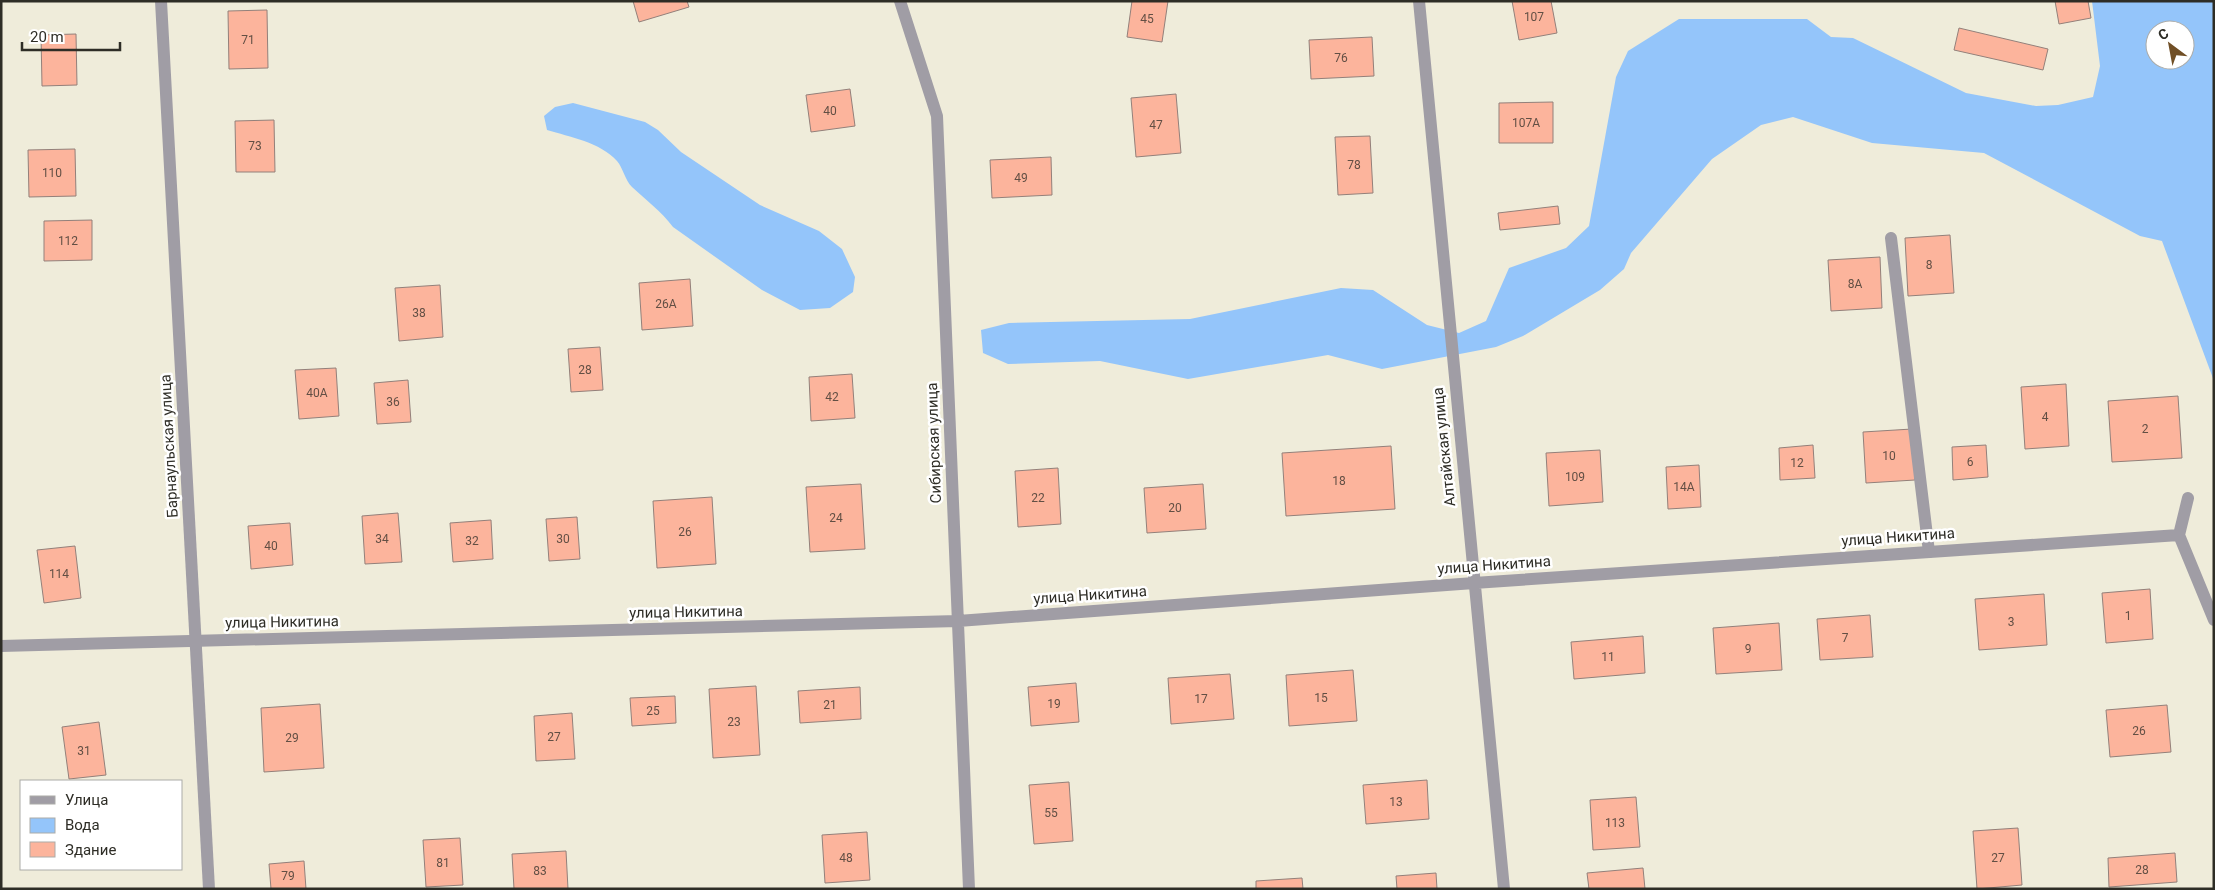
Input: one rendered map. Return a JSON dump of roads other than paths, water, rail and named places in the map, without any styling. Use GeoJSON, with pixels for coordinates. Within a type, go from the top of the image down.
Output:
{"type":"FeatureCollection","features":[{"type":"Feature","properties":{"kind":"street","name":"Барнаульская улица"},"geometry":{"type":"LineString","coordinates":[[161,1],[209,889]]}},
{"type":"Feature","properties":{"kind":"street","name":"Сибирская улица"},"geometry":{"type":"LineString","coordinates":[[900,1],[937,116],[969,889]]}},
{"type":"Feature","properties":{"kind":"street","name":"Алтайская улица"},"geometry":{"type":"LineString","coordinates":[[1419,1],[1448,304],[1453,376],[1504,889]]}},
{"type":"Feature","properties":{"kind":"street"},"geometry":{"type":"LineString","coordinates":[[1891,238],[1929,552]]}},
{"type":"Feature","properties":{"kind":"street"},"geometry":{"type":"LineString","coordinates":[[2188,498],[2180,535],[2214,620]]}},
{"type":"Feature","properties":{"kind":"street","name":"улица Никитина"},"geometry":{"type":"LineString","coordinates":[[1,646],[958,621],[1474,583],[2180,535]]}},
{"type":"Feature","properties":{"kind":"water"},"geometry":{"type":"Polygon","coordinates":[[[2092,1],[2214,1],[2214,381],[2162,241],[2140,236],[1984,153],[1872,143],[1793,117],[1761,125],[1712,159],[1631,253],[1624,269],[1600,290],[1523,336],[1496,347],[1382,369],[1328,355],[1188,379],[1100,361],[1008,364],[983,353],[981,330],[1009,323],[1190,319],[1341,288],[1373,290],[1427,325],[1459,333],[1486,321],[1509,268],[1566,248],[1589,226],[1616,77],[1628,51],[1679,19],[1807,19],[1831,37],[1853,38],[1966,93],[2036,106],[2058,105],[2093,97],[2100,66],[2092,1]]]}},
{"type":"Feature","properties":{"kind":"water"},"geometry":{"type":"Polygon","coordinates":[[[573,103],[645,122],[658,130],[681,152],[760,205],[819,231],[842,249],[855,277],[853,292],[830,308],[800,310],[762,290],[673,227],[632,187],[617,161],[610,154],[584,141],[547,130],[544,116],[555,107],[573,103]]]}}]}
